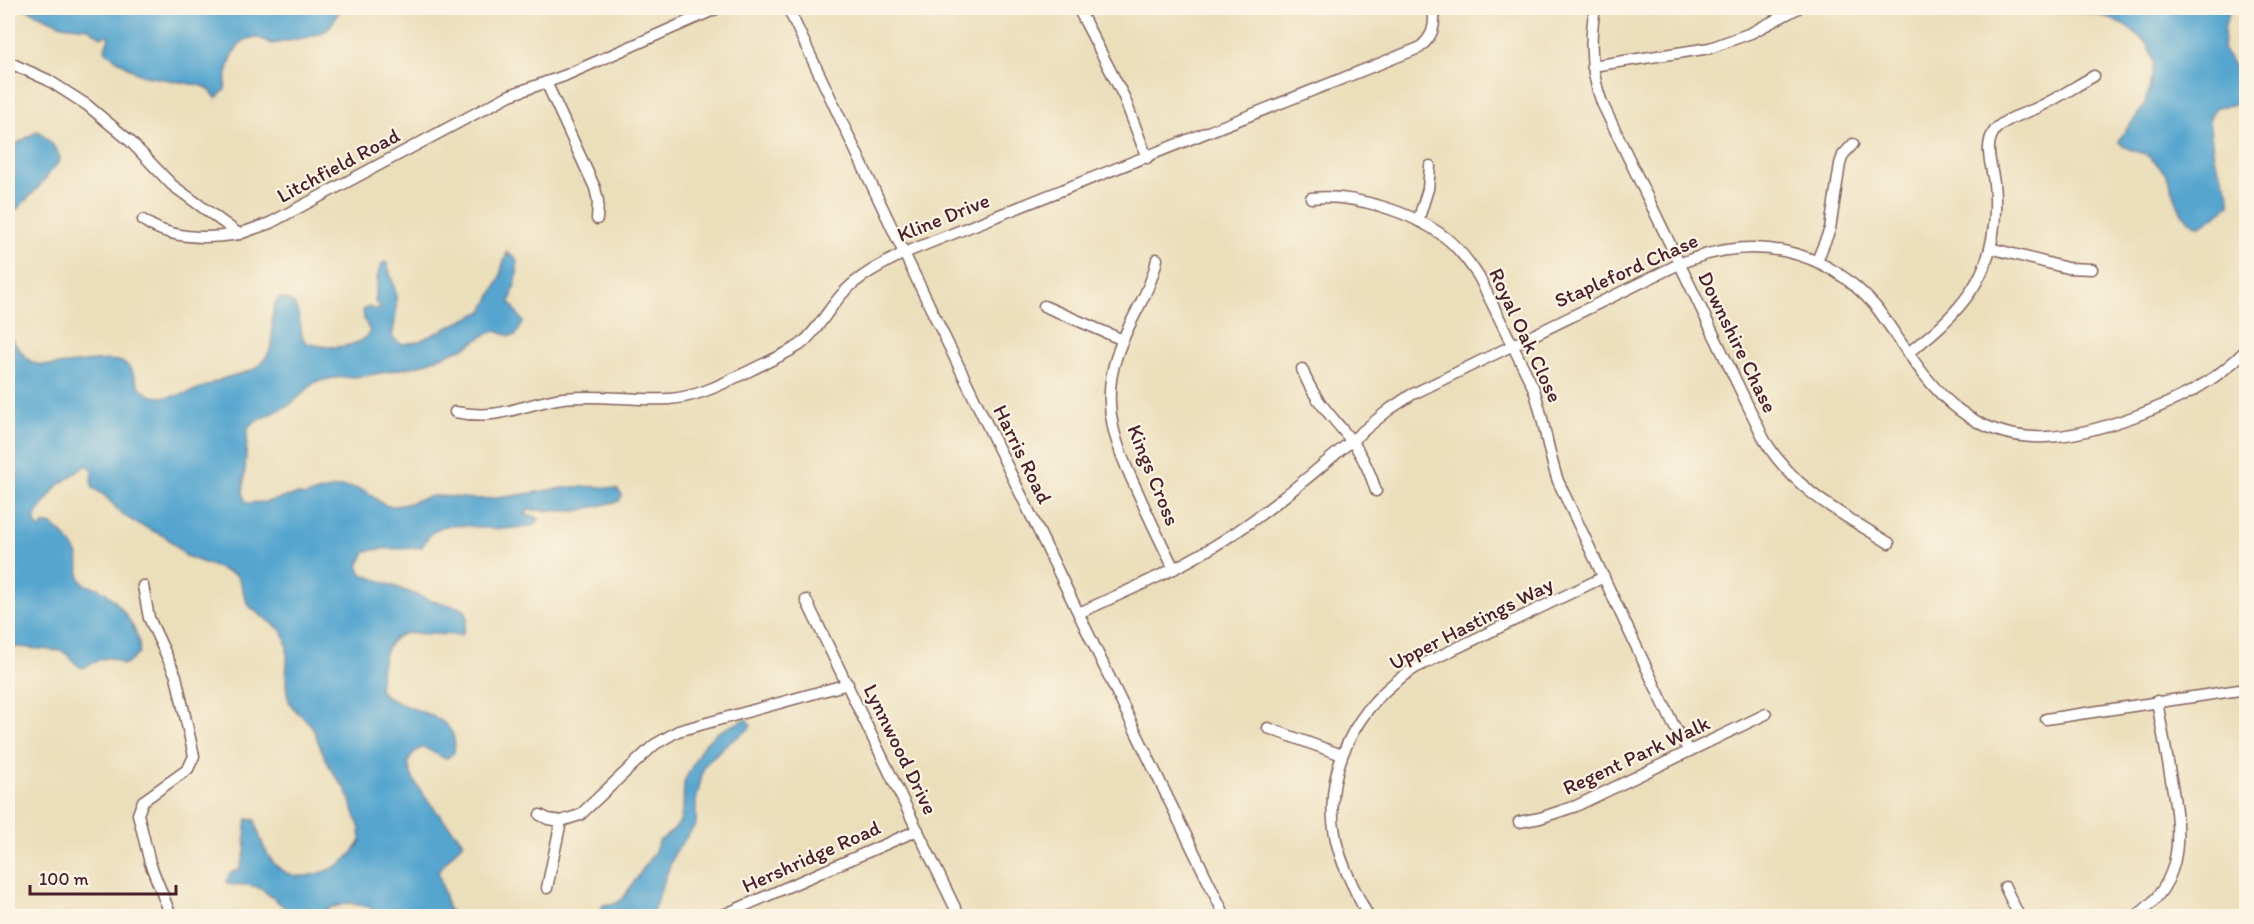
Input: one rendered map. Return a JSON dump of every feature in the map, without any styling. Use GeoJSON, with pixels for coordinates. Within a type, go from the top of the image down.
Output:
{"type":"FeatureCollection","features":[{"type":"Feature","properties":{"kind":"street","name":"Litchfield Road"},"geometry":{"type":"LineString","coordinates":[[143,220],[162,232],[174,235],[212,237],[240,234],[270,224],[510,95],[546,82],[718,8]]}},
{"type":"Feature","properties":{"kind":"street","name":"Harris Road"},"geometry":{"type":"LineString","coordinates":[[788,8],[1225,916]]}},
{"type":"Feature","properties":{"kind":"street"},"geometry":{"type":"LineString","coordinates":[[1078,8],[1124,97],[1148,158]]}},
{"type":"Feature","properties":{"kind":"street","name":"Kline Drive"},"geometry":{"type":"LineString","coordinates":[[455,412],[482,416],[497,415],[540,402],[564,398],[668,399],[702,393],[800,345],[811,336],[833,306],[858,279],[904,253],[1148,158],[1419,48],[1431,35],[1435,17],[1433,8]]}},
{"type":"Feature","properties":{"kind":"street","name":"Downshire Chase"},"geometry":{"type":"LineString","coordinates":[[1595,8],[1590,46],[1592,66],[1602,103],[1765,441],[1775,458],[1793,479],[1815,497],[1889,543]]}},
{"type":"Feature","properties":{"kind":"street"},"geometry":{"type":"LineString","coordinates":[[1592,66],[1725,44],[1798,8]]}},
{"type":"Feature","properties":{"kind":"street"},"geometry":{"type":"LineString","coordinates":[[8,62],[48,81],[87,105],[130,141],[172,184],[240,234]]}},
{"type":"Feature","properties":{"kind":"street"},"geometry":{"type":"LineString","coordinates":[[1909,352],[1938,331],[1965,301],[1982,273],[1990,248],[1994,223],[1995,201],[1989,144],[1991,136],[2002,123],[2041,106],[2094,76]]}},
{"type":"Feature","properties":{"kind":"street"},"geometry":{"type":"LineString","coordinates":[[546,82],[595,188],[598,201],[597,219]]}},
{"type":"Feature","properties":{"kind":"street"},"geometry":{"type":"LineString","coordinates":[[1817,261],[1830,229],[1840,164],[1843,155],[1853,144]]}},
{"type":"Feature","properties":{"kind":"street"},"geometry":{"type":"LineString","coordinates":[[1418,221],[1428,189],[1430,166]]}},
{"type":"Feature","properties":{"kind":"street","name":"Royal Oak Close"},"geometry":{"type":"LineString","coordinates":[[1311,198],[1345,198],[1399,213],[1447,238],[1469,262],[1479,277],[1539,404],[1548,450],[1558,481],[1673,724],[1689,751]]}},
{"type":"Feature","properties":{"kind":"street","name":"Stapleford Chase"},"geometry":{"type":"LineString","coordinates":[[1079,613],[1174,569],[1229,537],[1390,409],[1411,395],[1679,264],[1716,251],[1754,247],[1788,252],[1817,261],[1835,271],[1866,294],[1935,388],[1960,412],[2005,433],[2041,438],[2084,433],[2164,406],[2211,381],[2247,350]]}},
{"type":"Feature","properties":{"kind":"street"},"geometry":{"type":"LineString","coordinates":[[1990,248],[2067,268],[2092,269]]}},
{"type":"Feature","properties":{"kind":"street","name":"Kings Cross"},"geometry":{"type":"LineString","coordinates":[[1157,259],[1154,277],[1123,340],[1112,377],[1111,417],[1118,450],[1174,569]]}},
{"type":"Feature","properties":{"kind":"street"},"geometry":{"type":"LineString","coordinates":[[1044,306],[1123,340]]}},
{"type":"Feature","properties":{"kind":"street"},"geometry":{"type":"LineString","coordinates":[[1302,369],[1321,406],[1351,440],[1365,462],[1376,490]]}},
{"type":"Feature","properties":{"kind":"street","name":"Upper Hastings Way"},"geometry":{"type":"LineString","coordinates":[[1368,916],[1346,870],[1336,841],[1333,804],[1337,768],[1352,732],[1367,710],[1377,698],[1403,676],[1604,578]]}},
{"type":"Feature","properties":{"kind":"street"},"geometry":{"type":"LineString","coordinates":[[143,586],[149,618],[176,676],[194,756],[188,769],[143,801],[138,814],[150,863],[171,916]]}},
{"type":"Feature","properties":{"kind":"street","name":"Lynnwood Drive"},"geometry":{"type":"LineString","coordinates":[[806,600],[959,916]]}},
{"type":"Feature","properties":{"kind":"street"},"geometry":{"type":"LineString","coordinates":[[540,815],[561,821],[580,815],[654,745],[678,731],[848,684]]}},
{"type":"Feature","properties":{"kind":"street"},"geometry":{"type":"LineString","coordinates":[[2046,719],[2247,689]]}},
{"type":"Feature","properties":{"kind":"street"},"geometry":{"type":"LineString","coordinates":[[2136,916],[2152,903],[2163,888],[2175,862],[2178,846],[2177,814],[2157,701]]}},
{"type":"Feature","properties":{"kind":"street","name":"Regent Park Walk"},"geometry":{"type":"LineString","coordinates":[[1519,822],[1540,818],[1576,806],[1766,714]]}},
{"type":"Feature","properties":{"kind":"street"},"geometry":{"type":"LineString","coordinates":[[1268,728],[1342,755]]}},
{"type":"Feature","properties":{"kind":"street"},"geometry":{"type":"LineString","coordinates":[[547,888],[561,821]]}},
{"type":"Feature","properties":{"kind":"street","name":"Hershridge Road"},"geometry":{"type":"LineString","coordinates":[[721,916],[918,830]]}},
{"type":"Feature","properties":{"kind":"street"},"geometry":{"type":"LineString","coordinates":[[2005,887],[2019,916]]}},
{"type":"Feature","properties":{"kind":"water"},"geometry":{"type":"Polygon","coordinates":[[[23,8],[343,8],[338,12],[329,28],[318,34],[272,44],[250,38],[242,42],[236,49],[228,69],[225,90],[216,98],[209,89],[203,86],[137,73],[107,53],[105,49],[109,37],[106,35],[101,37],[88,28],[62,25],[23,8]]]}},
{"type":"Feature","properties":{"kind":"water"},"geometry":{"type":"Polygon","coordinates":[[[2022,8],[2231,8],[2225,25],[2223,49],[2246,83],[2246,98],[2240,104],[2216,107],[2209,120],[2214,157],[2230,196],[2230,205],[2201,226],[2192,222],[2181,212],[2170,183],[2160,167],[2146,155],[2128,149],[2118,141],[2144,106],[2149,90],[2154,63],[2148,45],[2131,29],[2107,17],[2081,12],[2032,12],[2022,8]]]}},
{"type":"Feature","properties":{"kind":"water"},"geometry":{"type":"Polygon","coordinates":[[[38,131],[55,148],[60,160],[37,189],[8,218],[8,149],[38,131]]]}},
{"type":"Feature","properties":{"kind":"water"},"geometry":{"type":"Polygon","coordinates":[[[507,253],[516,258],[517,264],[516,280],[510,302],[523,322],[516,335],[510,336],[495,331],[466,347],[420,365],[365,376],[333,378],[315,382],[291,404],[248,427],[243,494],[246,503],[266,502],[298,494],[304,496],[346,487],[362,490],[386,506],[402,505],[434,496],[497,498],[582,487],[617,489],[622,495],[619,501],[577,511],[528,510],[525,515],[539,519],[535,525],[498,529],[447,526],[431,533],[422,547],[378,549],[365,552],[358,566],[362,574],[432,601],[462,608],[466,612],[467,619],[462,635],[407,633],[392,641],[384,655],[379,689],[399,703],[439,719],[448,727],[454,738],[454,752],[446,759],[423,747],[414,752],[409,760],[413,779],[439,815],[463,842],[438,871],[448,908],[453,916],[381,916],[369,907],[349,903],[329,908],[323,916],[293,916],[285,907],[258,887],[231,885],[226,882],[230,873],[239,870],[242,863],[247,819],[255,820],[262,844],[274,864],[292,875],[303,876],[324,872],[342,862],[361,841],[360,829],[346,789],[331,769],[312,727],[289,701],[286,684],[287,650],[283,633],[248,604],[236,575],[186,556],[166,537],[123,515],[105,496],[93,488],[91,481],[93,470],[87,465],[56,487],[36,515],[35,523],[40,529],[45,524],[50,524],[70,543],[78,556],[81,580],[87,585],[100,589],[121,608],[137,636],[139,653],[123,665],[108,658],[83,668],[62,651],[8,646],[8,598],[13,605],[8,591],[8,335],[25,356],[40,365],[96,360],[118,361],[124,363],[132,371],[139,385],[147,393],[157,397],[172,396],[188,393],[259,366],[271,347],[273,313],[279,298],[286,299],[295,306],[303,339],[307,343],[333,347],[350,345],[358,342],[370,332],[363,310],[368,307],[379,310],[380,306],[375,302],[378,274],[384,262],[387,263],[396,293],[396,314],[392,337],[401,344],[417,342],[483,311],[500,278],[507,253]]]}},
{"type":"Feature","properties":{"kind":"water"},"geometry":{"type":"Polygon","coordinates":[[[746,719],[751,725],[749,729],[723,747],[704,766],[696,801],[696,824],[674,854],[652,914],[649,916],[597,916],[603,905],[617,903],[623,898],[654,853],[659,841],[674,830],[680,822],[684,782],[702,747],[716,733],[746,719]]]}}]}
